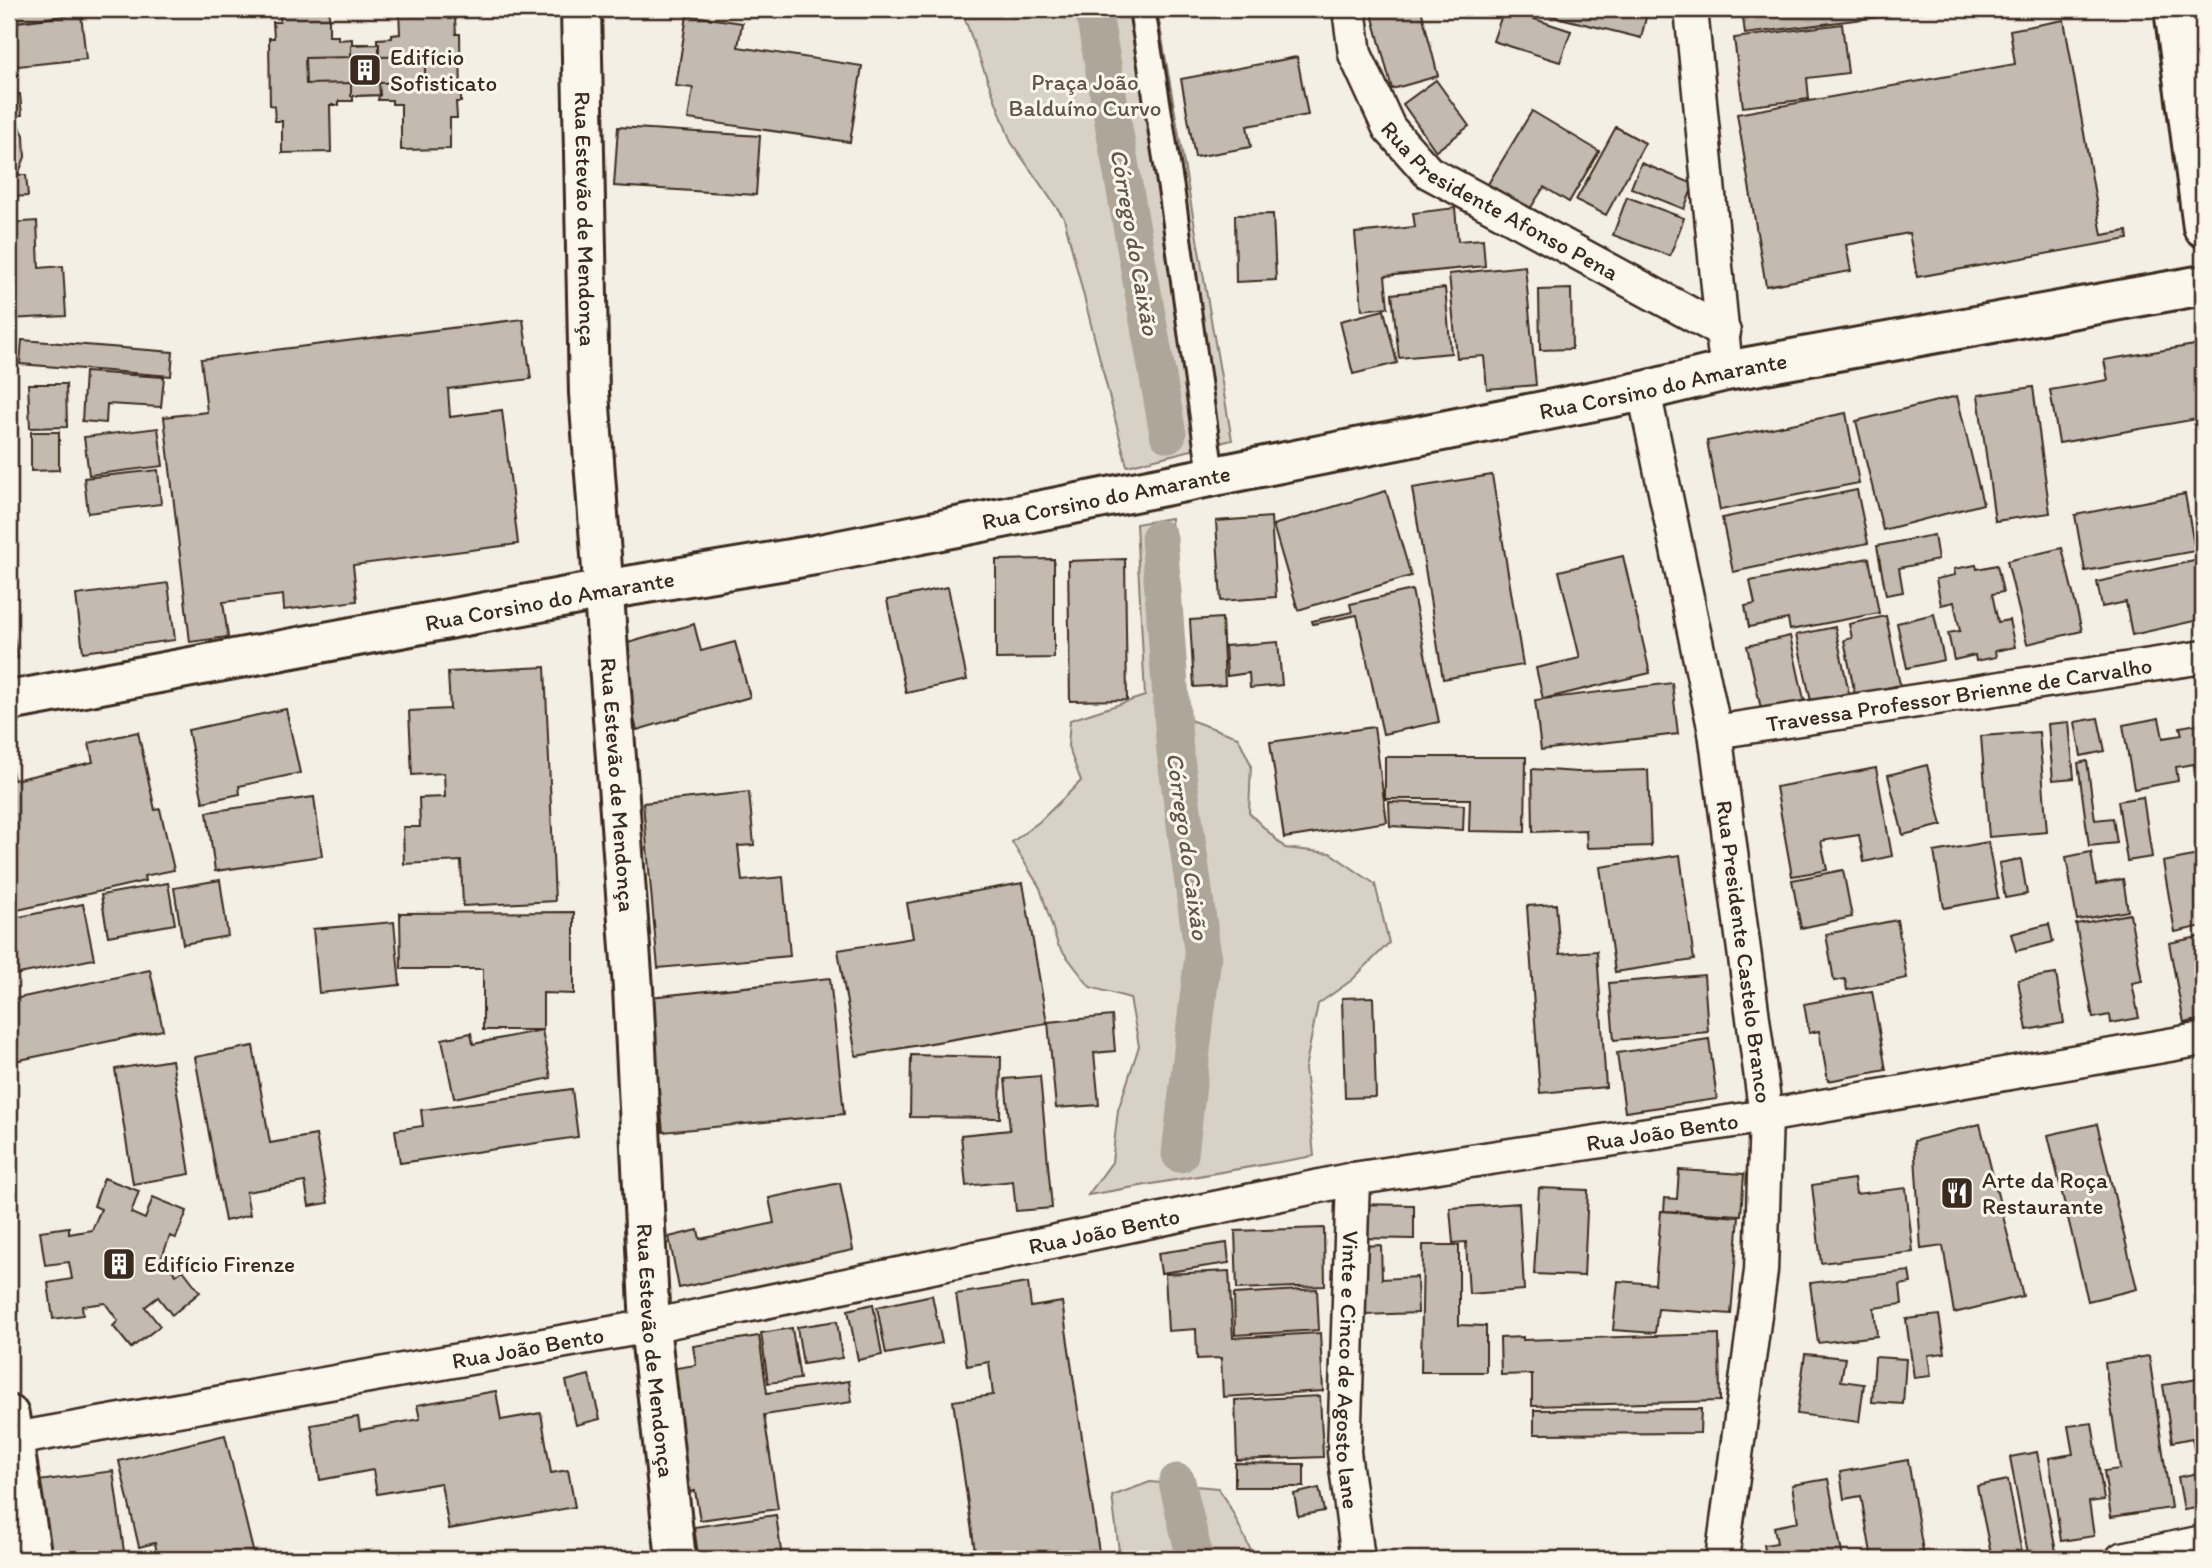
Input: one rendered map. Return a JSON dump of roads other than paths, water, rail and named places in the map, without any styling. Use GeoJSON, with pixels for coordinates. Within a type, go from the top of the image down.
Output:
{"type":"FeatureCollection","features":[{"type":"Feature","properties":{"kind":"street","name":"Rua Estevão de Mendonça"},"geometry":{"type":"LineString","coordinates":[[581,9],[589,393],[633,988],[650,1326],[676,1559]]}},
{"type":"Feature","properties":{"kind":"street"},"geometry":{"type":"LineString","coordinates":[[1142,9],[1172,195],[1211,475]]}},
{"type":"Feature","properties":{"kind":"street","name":"Rua Presidente Afonso Pena"},"geometry":{"type":"LineString","coordinates":[[1349,9],[1355,54],[1389,128],[1428,172],[1724,331]]}},
{"type":"Feature","properties":{"kind":"street"},"geometry":{"type":"LineString","coordinates":[[1691,9],[1726,371]]}},
{"type":"Feature","properties":{"kind":"street"},"geometry":{"type":"LineString","coordinates":[[2174,9],[2203,227]]}},
{"type":"Feature","properties":{"kind":"street","name":"Rua Corsino do Amarante"},"geometry":{"type":"LineString","coordinates":[[9,701],[604,590],[814,555],[1644,391],[1726,371],[2203,285]]}},
{"type":"Feature","properties":{"kind":"street","name":"Rua Presidente Castelo Branco"},"geometry":{"type":"LineString","coordinates":[[1644,391],[1716,732],[1718,764],[1766,1116],[1761,1271],[1721,1559]]}},
{"type":"Feature","properties":{"kind":"street","name":"Travessa Professor Brienne de Carvalho"},"geometry":{"type":"LineString","coordinates":[[1716,732],[2203,657]]}},
{"type":"Feature","properties":{"kind":"street","name":"Rua João Bento"},"geometry":{"type":"LineString","coordinates":[[10,1431],[650,1326],[1353,1179],[1766,1116],[2203,1039]]}},
{"type":"Feature","properties":{"kind":"street","name":"Vinte e Cinco de Agosto lane"},"geometry":{"type":"LineString","coordinates":[[1353,1179],[1344,1452],[1358,1559]]}},
{"type":"Feature","properties":{"kind":"street"},"geometry":{"type":"LineString","coordinates":[[10,1431],[32,1559]]}},
{"type":"Feature","properties":{"kind":"street"},"geometry":{"type":"LineString","coordinates":[[2122,1559],[2203,1542]]}},
{"type":"Feature","properties":{"kind":"waterway","name":"Córrego do Caixão"},"geometry":{"type":"LineString","coordinates":[[1093,9],[1168,434]]}},
{"type":"Feature","properties":{"kind":"waterway","name":"Córrego do Caixão"},"geometry":{"type":"LineString","coordinates":[[1159,538],[1175,752],[1203,956],[1180,1154]]}},
{"type":"Feature","properties":{"kind":"waterway","name":"Córrego do Caixão"},"geometry":{"type":"LineString","coordinates":[[1177,1482],[1195,1559]]}},
{"type":"Feature","properties":{"kind":"place","name":"Edifício Sofisticato"},"geometry":{"type":"Point","coordinates":[365,70]}},
{"type":"Feature","properties":{"kind":"place","name":"Arte da Roça Restaurante"},"geometry":{"type":"Point","coordinates":[1957,1193]}},
{"type":"Feature","properties":{"kind":"place","name":"Edifício Firenze"},"geometry":{"type":"Point","coordinates":[119,1264]}},
{"type":"Feature","properties":{"kind":"park label","name":"Praça João Balduíno Curvo"},"geometry":{"type":"Point","coordinates":[1085,95]}}]}
